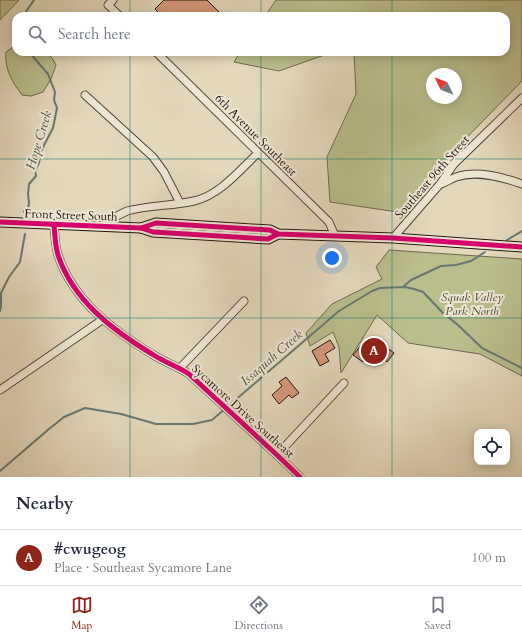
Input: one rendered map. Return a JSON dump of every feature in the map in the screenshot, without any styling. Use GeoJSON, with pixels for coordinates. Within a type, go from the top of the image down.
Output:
{"type":"FeatureCollection","features":[{"type":"Feature","properties":{"kind":"main road","name":"Front Street South"},"geometry":{"type":"LineString","coordinates":[[0,222],[140,228],[154,232],[211,231],[268,239],[278,234],[393,238],[522,247]]}},
{"type":"Feature","properties":{"kind":"street"},"geometry":{"type":"LineString","coordinates":[[111,2],[117,12]]}},
{"type":"Feature","properties":{"kind":"street","name":"6th Avenue Southeast"},"geometry":{"type":"LineString","coordinates":[[160,56],[329,222],[335,236]]}},
{"type":"Feature","properties":{"kind":"street"},"geometry":{"type":"LineString","coordinates":[[86,95],[153,157],[164,172],[180,203]]}},
{"type":"Feature","properties":{"kind":"street","name":"Southeast 96th Street"},"geometry":{"type":"LineString","coordinates":[[393,238],[440,184],[454,164],[522,98]]}},
{"type":"Feature","properties":{"kind":"street"},"geometry":{"type":"LineString","coordinates":[[107,226],[117,216],[127,211],[193,201],[210,195],[227,182],[258,153]]}},
{"type":"Feature","properties":{"kind":"street"},"geometry":{"type":"LineString","coordinates":[[440,184],[457,177],[481,175],[498,177],[522,184]]}},
{"type":"Feature","properties":{"kind":"street","name":"Sycamore Drive Southeast"},"geometry":{"type":"LineString","coordinates":[[54,225],[55,245],[62,265],[77,291],[102,320],[154,356],[180,368],[199,382],[300,477]]}},
{"type":"Feature","properties":{"kind":"street"},"geometry":{"type":"LineString","coordinates":[[180,368],[244,301]]}},
{"type":"Feature","properties":{"kind":"street"},"geometry":{"type":"LineString","coordinates":[[0,390],[102,320]]}},
{"type":"Feature","properties":{"kind":"street"},"geometry":{"type":"LineString","coordinates":[[278,455],[344,383]]}},
{"type":"Feature","properties":{"kind":"green space"},"geometry":{"type":"Polygon","coordinates":[[[0,0],[19,0],[0,20],[0,0]]]}},
{"type":"Feature","properties":{"kind":"green space"},"geometry":{"type":"Polygon","coordinates":[[[276,0],[522,0],[522,81],[438,167],[411,214],[330,202],[327,157],[356,94],[354,56],[510,56],[510,12],[268,12],[276,0]]]}},
{"type":"Feature","properties":{"kind":"green space"},"geometry":{"type":"Polygon","coordinates":[[[12,48],[12,56],[50,56],[52,58],[56,65],[51,79],[43,92],[31,96],[22,95],[12,81],[6,64],[6,52],[12,48]]]}},
{"type":"Feature","properties":{"kind":"green space"},"geometry":{"type":"Polygon","coordinates":[[[238,56],[322,56],[279,71],[234,62],[238,56]]]}},
{"type":"Feature","properties":{"kind":"green space","name":"Squak Valley Park North"},"geometry":{"type":"Polygon","coordinates":[[[389,250],[522,259],[522,376],[480,354],[408,343],[377,315],[341,373],[339,347],[333,332],[310,346],[306,333],[332,304],[382,279],[376,267],[389,250]]]}},
{"type":"Feature","properties":{"kind":"building"},"geometry":{"type":"Polygon","coordinates":[[[164,0],[207,0],[219,12],[158,12],[155,9],[164,0]]]}},
{"type":"Feature","properties":{"kind":"building"},"geometry":{"type":"Polygon","coordinates":[[[370,339],[394,353],[387,362],[383,358],[378,363],[372,358],[370,359],[367,357],[363,362],[353,355],[362,344],[364,346],[370,339]]]}},
{"type":"Feature","properties":{"kind":"building"},"geometry":{"type":"Polygon","coordinates":[[[330,340],[335,348],[325,354],[329,361],[320,366],[312,351],[330,340]]]}},
{"type":"Feature","properties":{"kind":"building"},"geometry":{"type":"Polygon","coordinates":[[[286,377],[299,393],[292,398],[289,395],[279,404],[272,395],[282,386],[279,382],[286,377]]]}},
{"type":"Feature","properties":{"kind":"waterway","name":"Hope Creek"},"geometry":{"type":"LineString","coordinates":[[26,12],[34,0]]}},
{"type":"Feature","properties":{"kind":"waterway","name":"Hope Creek"},"geometry":{"type":"LineString","coordinates":[[24,212],[24,210],[28,209],[29,184],[36,176],[35,170],[39,163],[41,151],[53,128],[57,108],[54,100],[55,92],[48,74],[32,56]]}},
{"type":"Feature","properties":{"kind":"waterway"},"geometry":{"type":"LineString","coordinates":[[507,240],[522,231]]}},
{"type":"Feature","properties":{"kind":"waterway","name":"Hope Creek"},"geometry":{"type":"LineString","coordinates":[[0,311],[1,293],[9,277],[20,262],[25,234]]}},
{"type":"Feature","properties":{"kind":"waterway"},"geometry":{"type":"LineString","coordinates":[[404,286],[411,280],[441,266],[456,265],[471,261],[485,252]]}},
{"type":"Feature","properties":{"kind":"waterway","name":"Issaquah Creek"},"geometry":{"type":"LineString","coordinates":[[0,471],[64,417],[85,408],[121,414],[156,424],[193,424],[212,420],[339,311],[372,291],[380,288],[405,287],[423,292],[443,313],[482,348],[522,368]]}},
{"type":"Feature","properties":{"kind":"cycle path"},"geometry":{"type":"LineString","coordinates":[[0,222],[141,228],[153,232],[268,239],[278,234]]}},
{"type":"Feature","properties":{"kind":"cycle path"},"geometry":{"type":"LineString","coordinates":[[141,228],[156,223],[270,230],[278,234],[393,238],[522,247]]}},
{"type":"Feature","properties":{"kind":"cycle path"},"geometry":{"type":"LineString","coordinates":[[54,225],[58,255],[73,286],[84,300],[109,324],[137,345],[189,374],[300,477]]}},
{"type":"Feature","properties":{"kind":"place","name":"#cwugeog"},"geometry":{"type":"Point","coordinates":[374,351]}}]}
